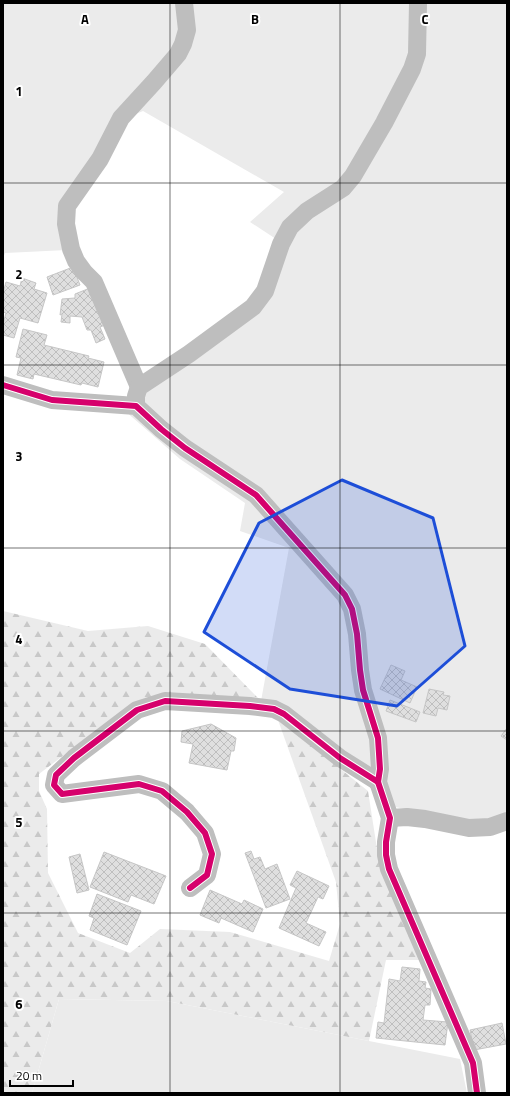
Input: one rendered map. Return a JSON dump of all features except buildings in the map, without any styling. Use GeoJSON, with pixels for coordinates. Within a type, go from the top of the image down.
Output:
{"type":"FeatureCollection","features":[{"type":"Feature","properties":{"kind":"street"},"geometry":{"type":"LineString","coordinates":[[139,387],[94,282],[80,267],[71,249],[66,224],[67,206],[100,159],[121,118],[159,78],[178,54],[183,44],[186,30],[184,3]]}},
{"type":"Feature","properties":{"kind":"street"},"geometry":{"type":"LineString","coordinates":[[136,406],[136,396],[139,387],[189,354],[253,307],[265,291],[280,244],[290,227],[307,211],[343,188],[353,176],[384,123],[412,69],[417,54],[418,3]]}},
{"type":"Feature","properties":{"kind":"street"},"geometry":{"type":"LineString","coordinates":[[3,385],[52,400],[136,406],[185,448],[256,495],[344,594],[352,609],[357,634],[363,690],[378,738],[380,769],[378,782],[390,818],[386,842],[386,856],[389,869],[473,1063],[477,1093]]}},
{"type":"Feature","properties":{"kind":"street"},"geometry":{"type":"LineString","coordinates":[[190,888],[207,875],[212,854],[205,833],[187,812],[162,791],[138,784],[62,794],[54,785],[56,775],[74,758],[137,710],[165,700],[274,709],[284,714],[340,758],[378,782]]}},
{"type":"Feature","properties":{"kind":"street"},"geometry":{"type":"LineString","coordinates":[[390,818],[425,819],[469,828],[490,827],[507,821]]}},
{"type":"Feature","properties":{"kind":"highlighted area"},"geometry":{"type":"Polygon","coordinates":[[[342,480],[433,518],[465,646],[397,706],[290,689],[204,632],[259,523],[342,480]]]}},
{"type":"Feature","properties":{"kind":"green space"},"geometry":{"type":"Polygon","coordinates":[[[3,3],[414,3],[413,52],[349,174],[276,239],[250,222],[284,192],[143,111],[126,118],[74,204],[67,250],[5,253],[3,258],[3,3]]]}},
{"type":"Feature","properties":{"kind":"green space"},"geometry":{"type":"Polygon","coordinates":[[[421,3],[507,3],[507,816],[472,822],[395,807],[386,788],[368,692],[360,616],[259,491],[172,432],[140,401],[145,390],[257,308],[293,229],[346,190],[415,70],[421,3]]]}},
{"type":"Feature","properties":{"kind":"green space"},"geometry":{"type":"Polygon","coordinates":[[[124,410],[137,414],[251,497],[343,602],[373,740],[372,770],[261,701],[289,548],[240,531],[245,503],[180,459],[124,410]]]}},
{"type":"Feature","properties":{"kind":"green space"},"geometry":{"type":"Polygon","coordinates":[[[3,611],[88,631],[148,626],[205,644],[261,701],[131,704],[39,774],[39,791],[47,809],[48,873],[78,933],[130,953],[160,929],[230,932],[329,961],[340,924],[336,882],[278,720],[368,791],[380,868],[420,960],[386,960],[369,1041],[167,1001],[59,999],[32,1093],[3,1093],[3,611]]]}},
{"type":"Feature","properties":{"kind":"green space"},"geometry":{"type":"Polygon","coordinates":[[[59,999],[167,1001],[460,1059],[467,1093],[32,1093],[59,999]]]}},
{"type":"Feature","properties":{"kind":"cycle path"},"geometry":{"type":"LineString","coordinates":[[3,385],[52,400],[136,406],[185,448],[256,495],[345,595],[352,609],[357,634],[363,690],[378,738],[380,769],[378,782],[390,818],[386,842],[386,855],[389,869],[473,1063],[477,1093]]}},
{"type":"Feature","properties":{"kind":"cycle path"},"geometry":{"type":"LineString","coordinates":[[190,888],[207,875],[212,854],[205,833],[187,812],[162,791],[139,784],[62,794],[54,785],[56,775],[74,758],[137,710],[165,701],[250,706],[274,709],[284,714],[340,758],[378,782]]}}]}
